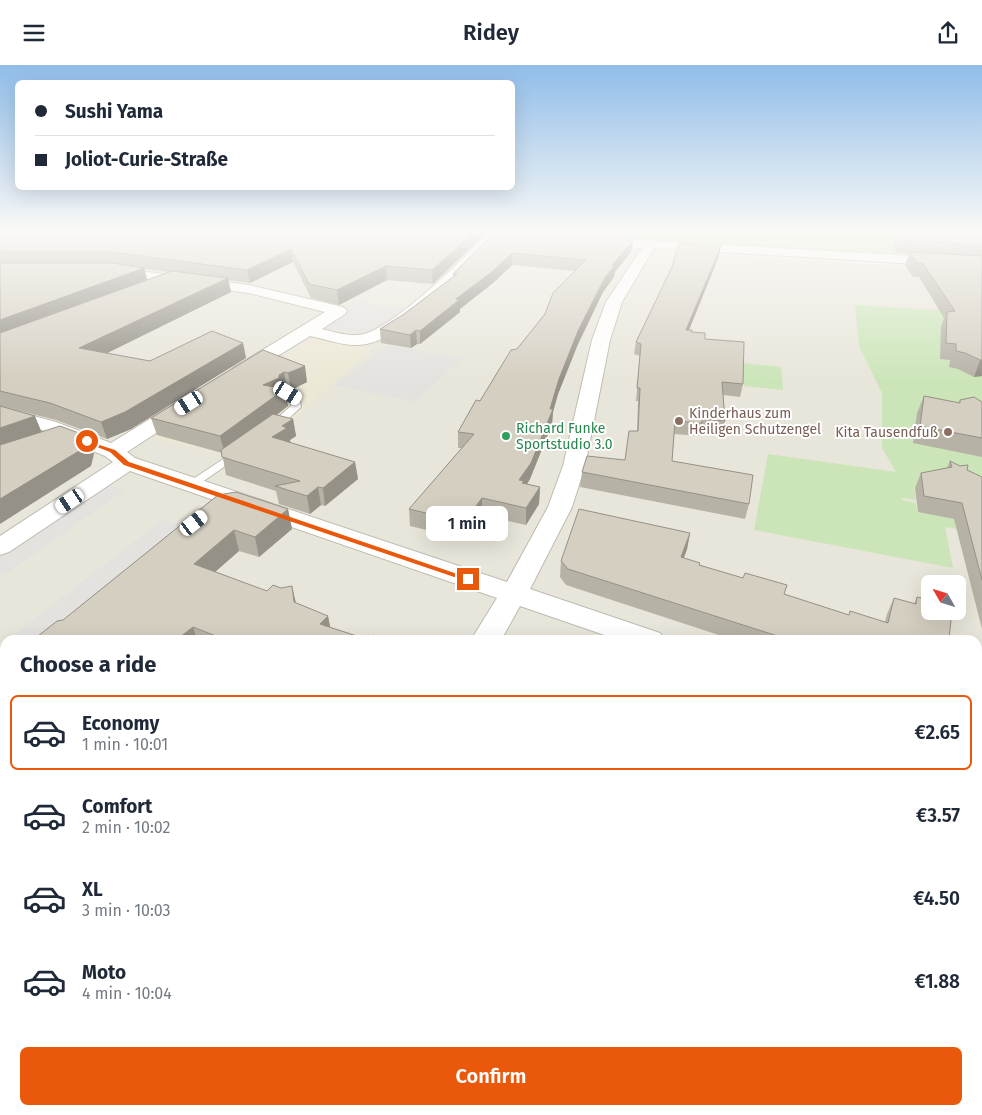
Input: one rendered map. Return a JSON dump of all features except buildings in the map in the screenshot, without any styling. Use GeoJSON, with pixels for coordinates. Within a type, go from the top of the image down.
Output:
{"type":"FeatureCollection","features":[{"type":"Feature","properties":{"kind":"street"},"geometry":{"type":"LineString","coordinates":[[142,291],[162,283]]}},
{"type":"Feature","properties":{"kind":"street"},"geometry":{"type":"LineString","coordinates":[[209,283],[250,289],[339,311],[223,382]]}},
{"type":"Feature","properties":{"kind":"street"},"geometry":{"type":"LineString","coordinates":[[306,330],[358,340],[378,335],[427,299],[444,283]]}},
{"type":"Feature","properties":{"kind":"street"},"geometry":{"type":"LineString","coordinates":[[489,635],[514,595],[560,507],[569,485],[601,340],[614,302],[626,283]]}},
{"type":"Feature","properties":{"kind":"street"},"geometry":{"type":"LineString","coordinates":[[0,547],[198,398]]}},
{"type":"Feature","properties":{"kind":"street"},"geometry":{"type":"LineString","coordinates":[[0,413],[49,426],[120,457],[226,498],[635,635]]}},
{"type":"Feature","properties":{"kind":"street"},"geometry":{"type":"LineString","coordinates":[[42,443],[66,434]]}},
{"type":"Feature","properties":{"kind":"street"},"geometry":{"type":"LineString","coordinates":[[207,513],[226,498]]}},
{"type":"Feature","properties":{"kind":"lane"},"geometry":{"type":"LineString","coordinates":[[259,437],[296,407],[296,399],[288,393]]}},
{"type":"Feature","properties":{"kind":"lane"},"geometry":{"type":"LineString","coordinates":[[191,485],[243,449]]}},
{"type":"Feature","properties":{"kind":"shaded area"},"geometry":{"type":"Polygon","coordinates":[[[0,283],[982,283],[982,635],[0,635],[0,283]]]}},
{"type":"Feature","properties":{"kind":"shaded area"},"geometry":{"type":"Polygon","coordinates":[[[356,301],[412,310],[374,337],[315,326],[356,301]]]}},
{"type":"Feature","properties":{"kind":"shaded area"},"geometry":{"type":"Polygon","coordinates":[[[313,338],[371,349],[280,431],[241,459],[154,438],[313,338]]]}},
{"type":"Feature","properties":{"kind":"shaded area"},"geometry":{"type":"Polygon","coordinates":[[[388,345],[462,359],[414,402],[335,385],[388,345]]]}},
{"type":"Feature","properties":{"kind":"shaded area"},"geometry":{"type":"Polygon","coordinates":[[[105,485],[125,490],[0,578],[0,556],[105,485]]]}},
{"type":"Feature","properties":{"kind":"shaded area"},"geometry":{"type":"Polygon","coordinates":[[[162,520],[184,526],[49,635],[13,635],[162,520]]]}},
{"type":"Feature","properties":{"kind":"green space"},"geometry":{"type":"Polygon","coordinates":[[[855,305],[982,313],[982,500],[920,487],[914,488],[916,500],[901,498],[902,500],[916,503],[917,511],[982,524],[982,533],[945,527],[953,568],[754,530],[768,454],[896,472],[882,448],[882,393],[859,346],[855,305]]]}},
{"type":"Feature","properties":{"kind":"green space"},"geometry":{"type":"Polygon","coordinates":[[[743,363],[781,367],[783,390],[744,386],[743,363]]]}},
{"type":"Feature","properties":{"kind":"place","name":"Kinderhaus zum Heiligen Schutzengel"},"geometry":{"type":"Point","coordinates":[679,421]}},
{"type":"Feature","properties":{"kind":"place","name":"Kita Tausendfuß"},"geometry":{"type":"Point","coordinates":[948,432]}},
{"type":"Feature","properties":{"kind":"place","name":"Richard Funke Sportstudio 3.0"},"geometry":{"type":"Point","coordinates":[506,436]}},
{"type":"Feature","properties":{"kind":"route"},"geometry":{"type":"LineString","coordinates":[[87,441],[113,451],[127,463],[468,579]]}}]}
